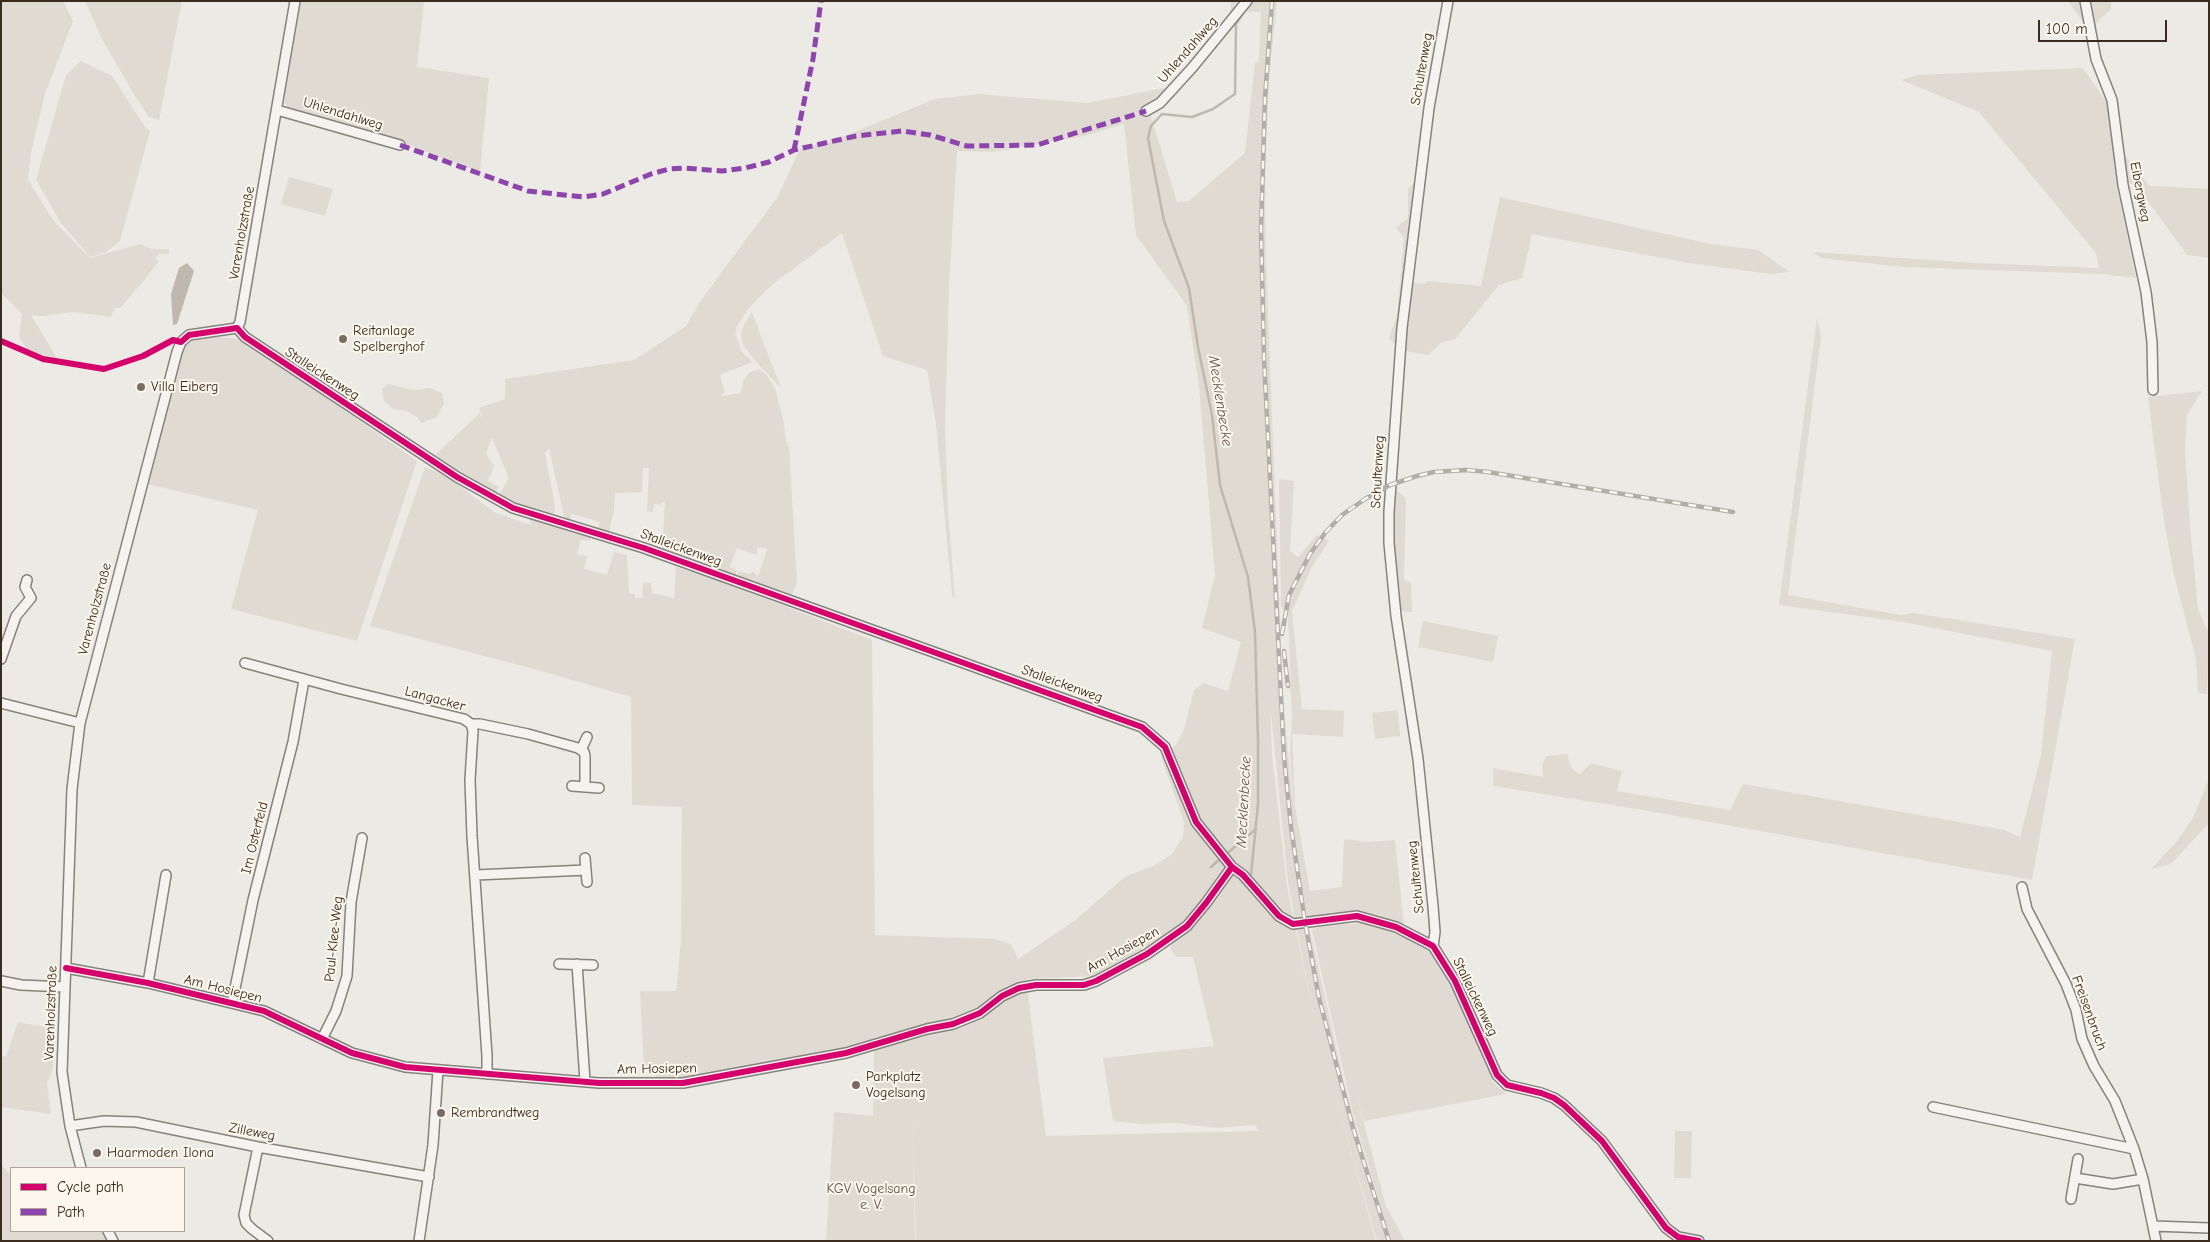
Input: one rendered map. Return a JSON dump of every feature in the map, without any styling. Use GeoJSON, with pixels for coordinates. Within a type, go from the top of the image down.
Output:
{"type":"FeatureCollection","features":[{"type":"Feature","properties":{"kind":"street","name":"Varenholzstraße"},"geometry":{"type":"LineString","coordinates":[[81,1167],[70,1126],[62,1072],[72,788],[80,723],[177,352],[182,342],[189,335],[237,328],[240,322],[295,1]]}},
{"type":"Feature","properties":{"kind":"street","name":"Uhlendahlweg"},"geometry":{"type":"LineString","coordinates":[[1146,111],[1160,103],[1192,68],[1246,1]]}},
{"type":"Feature","properties":{"kind":"street","name":"Schultenweg"},"geometry":{"type":"LineString","coordinates":[[1433,946],[1435,932],[1433,906],[1418,760],[1396,616],[1389,543],[1389,512],[1402,328],[1429,108],[1448,1]]}},
{"type":"Feature","properties":{"kind":"street","name":"Eibergweg"},"geometry":{"type":"LineString","coordinates":[[2085,1],[2096,59],[2112,100],[2123,185],[2146,292],[2152,342],[2153,390]]}},
{"type":"Feature","properties":{"kind":"street","name":"Uhlendahlweg"},"geometry":{"type":"LineString","coordinates":[[277,110],[400,146]]}},
{"type":"Feature","properties":{"kind":"street","name":"Stalleickenweg"},"geometry":{"type":"LineString","coordinates":[[237,328],[245,337],[457,477],[513,508],[644,548],[1142,727],[1165,747],[1196,822],[1229,863],[1243,875],[1279,916],[1288,923],[1293,924],[1356,916],[1396,927],[1433,946],[1455,981],[1497,1075],[1507,1085],[1541,1092],[1564,1105],[1602,1141],[1666,1228],[1678,1237],[1699,1241]]}},
{"type":"Feature","properties":{"kind":"street"},"geometry":{"type":"LineString","coordinates":[[1,660],[16,616],[31,598],[25,588],[27,580]]}},
{"type":"Feature","properties":{"kind":"street","name":"Langacker"},"geometry":{"type":"LineString","coordinates":[[245,663],[304,680],[464,719],[471,724],[474,731],[470,780],[487,1074]]}},
{"type":"Feature","properties":{"kind":"street","name":"Im Osterfeld"},"geometry":{"type":"LineString","coordinates":[[232,1003],[253,900],[293,742],[304,680]]}},
{"type":"Feature","properties":{"kind":"street"},"geometry":{"type":"LineString","coordinates":[[1,703],[80,723]]}},
{"type":"Feature","properties":{"kind":"street"},"geometry":{"type":"LineString","coordinates":[[471,724],[480,724],[528,734],[581,750],[585,756],[585,786]]}},
{"type":"Feature","properties":{"kind":"street"},"geometry":{"type":"LineString","coordinates":[[581,750],[587,737]]}},
{"type":"Feature","properties":{"kind":"street"},"geometry":{"type":"LineString","coordinates":[[572,786],[599,788]]}},
{"type":"Feature","properties":{"kind":"street","name":"Paul-Klee-Weg"},"geometry":{"type":"LineString","coordinates":[[322,1039],[336,1011],[347,976],[349,920],[362,838]]}},
{"type":"Feature","properties":{"kind":"street"},"geometry":{"type":"LineString","coordinates":[[585,858],[587,882]]}},
{"type":"Feature","properties":{"kind":"street","name":"Am Hosiepen"},"geometry":{"type":"LineString","coordinates":[[66,968],[148,983],[264,1011],[322,1039],[370,1059],[405,1067],[585,1082],[683,1083],[846,1053],[926,1028],[965,1020],[1019,988],[1036,985],[1084,985],[1096,981],[1147,954],[1187,926],[1206,903],[1229,863]]}},
{"type":"Feature","properties":{"kind":"street"},"geometry":{"type":"LineString","coordinates":[[476,875],[586,870]]}},
{"type":"Feature","properties":{"kind":"street"},"geometry":{"type":"LineString","coordinates":[[148,983],[166,875]]}},
{"type":"Feature","properties":{"kind":"street","name":"Freisenbruch"},"geometry":{"type":"LineString","coordinates":[[2022,887],[2026,909],[2066,984],[2076,1010],[2082,1039],[2094,1066],[2115,1101],[2134,1149],[2143,1179],[2156,1241]]}},
{"type":"Feature","properties":{"kind":"street"},"geometry":{"type":"LineString","coordinates":[[559,964],[593,965]]}},
{"type":"Feature","properties":{"kind":"street"},"geometry":{"type":"LineString","coordinates":[[577,964],[585,1082]]}},
{"type":"Feature","properties":{"kind":"street"},"geometry":{"type":"LineString","coordinates":[[1,982],[21,985],[65,986]]}},
{"type":"Feature","properties":{"kind":"street"},"geometry":{"type":"LineString","coordinates":[[419,1241],[429,1177],[438,1070]]}},
{"type":"Feature","properties":{"kind":"street"},"geometry":{"type":"LineString","coordinates":[[1933,1107],[2134,1149]]}},
{"type":"Feature","properties":{"kind":"street","name":"Zilleweg"},"geometry":{"type":"LineString","coordinates":[[70,1126],[104,1121],[136,1122],[258,1147],[429,1177]]}},
{"type":"Feature","properties":{"kind":"street"},"geometry":{"type":"LineString","coordinates":[[258,1147],[244,1215],[246,1223],[268,1241]]}},
{"type":"Feature","properties":{"kind":"street"},"geometry":{"type":"LineString","coordinates":[[2071,1199],[2078,1159]]}},
{"type":"Feature","properties":{"kind":"street"},"geometry":{"type":"LineString","coordinates":[[2075,1178],[2113,1184],[2143,1179]]}},
{"type":"Feature","properties":{"kind":"street"},"geometry":{"type":"LineString","coordinates":[[2153,1226],[2209,1228]]}},
{"type":"Feature","properties":{"kind":"shaded area"},"geometry":{"type":"Polygon","coordinates":[[[1,1],[63,1],[73,21],[45,94],[31,152],[28,180],[53,220],[90,258],[140,244],[152,249],[169,249],[169,254],[159,254],[156,258],[158,262],[120,308],[115,308],[111,317],[73,312],[41,316],[31,315],[57,358],[28,351],[19,337],[22,314],[1,293],[1,1]]]}},
{"type":"Feature","properties":{"kind":"shaded area"},"geometry":{"type":"Polygon","coordinates":[[[85,1],[182,1],[159,120],[149,117],[135,96],[102,39],[85,1]]]}},
{"type":"Feature","properties":{"kind":"shaded area"},"geometry":{"type":"Polygon","coordinates":[[[301,1],[424,1],[417,67],[489,78],[480,172],[409,145],[288,107],[284,102],[301,1]]]}},
{"type":"Feature","properties":{"kind":"shaded area"},"geometry":{"type":"Polygon","coordinates":[[[1231,1],[1277,1],[1269,78],[1265,177],[1266,262],[1283,697],[1294,816],[1290,752],[1292,719],[1288,617],[1281,606],[1279,479],[1294,481],[1290,551],[1298,557],[1317,535],[1329,541],[1312,567],[1292,611],[1302,709],[1344,711],[1343,737],[1292,734],[1295,806],[1310,891],[1342,887],[1344,839],[1369,842],[1395,840],[1404,925],[1363,914],[1330,914],[1307,917],[1344,1082],[1387,1228],[1352,1109],[1312,930],[1320,927],[1370,922],[1429,949],[1459,997],[1493,1082],[1506,1094],[1364,1121],[1357,1094],[1386,1206],[1405,1241],[1377,1241],[1333,1089],[1376,1241],[916,1241],[912,1113],[915,1241],[826,1241],[834,1112],[873,1116],[874,1048],[910,1039],[910,1034],[781,1062],[754,1065],[731,1072],[690,1078],[657,1080],[654,1071],[644,1069],[640,991],[676,991],[681,941],[682,807],[632,805],[631,697],[538,670],[370,626],[425,467],[438,472],[457,484],[494,512],[531,525],[529,517],[571,528],[572,533],[591,537],[590,541],[581,540],[577,554],[587,556],[584,569],[607,575],[614,552],[627,555],[629,594],[635,594],[635,598],[642,598],[643,583],[651,583],[652,593],[674,598],[676,567],[723,582],[872,640],[875,935],[996,939],[1011,944],[1018,959],[1074,921],[1126,876],[1153,866],[1172,854],[1183,837],[1184,822],[1161,757],[1176,745],[1184,730],[1194,690],[1204,683],[1228,691],[1241,642],[1202,628],[1215,575],[1199,386],[1187,306],[1136,235],[1124,124],[1084,136],[993,152],[957,151],[949,287],[945,426],[948,510],[955,600],[952,595],[936,424],[927,370],[883,356],[842,233],[773,284],[749,308],[737,326],[735,334],[742,352],[752,362],[720,375],[725,393],[721,394],[722,396],[741,393],[743,381],[750,372],[759,369],[766,374],[775,388],[783,419],[787,446],[789,446],[797,583],[793,593],[789,595],[737,577],[739,571],[750,574],[753,571],[758,577],[767,549],[758,547],[756,555],[737,548],[730,567],[737,570],[735,577],[722,572],[722,569],[662,550],[665,502],[661,502],[661,505],[654,504],[653,512],[647,511],[649,468],[643,468],[642,492],[615,493],[614,510],[609,532],[598,530],[600,522],[572,514],[569,521],[564,516],[549,448],[545,453],[555,506],[554,513],[549,515],[498,497],[509,478],[492,438],[486,453],[494,466],[488,481],[499,487],[495,495],[434,456],[480,413],[485,423],[479,408],[505,399],[505,379],[634,360],[686,326],[701,300],[777,198],[800,149],[837,139],[935,99],[979,94],[1087,103],[1170,87],[1148,106],[1177,202],[1189,201],[1245,153],[1255,63],[1259,61],[1261,7],[1260,12],[1230,11],[1231,1]],[[1270,704],[1272,755],[1287,886],[1313,1014],[1288,882],[1270,704]],[[1230,867],[1204,902],[1181,925],[1123,963],[1094,976],[1026,979],[1046,1136],[1259,1131],[1255,1125],[1217,1128],[1175,1123],[1140,1124],[1113,1121],[1103,1058],[1214,1046],[1193,957],[1176,957],[1170,947],[1207,904],[1230,867]]]}},
{"type":"Feature","properties":{"kind":"shaded area"},"geometry":{"type":"Polygon","coordinates":[[[2068,1],[2111,1],[2111,9],[2095,24],[2086,26],[2068,1]]]}},
{"type":"Feature","properties":{"kind":"shaded area"},"geometry":{"type":"Polygon","coordinates":[[[81,61],[112,76],[145,127],[150,131],[120,241],[106,252],[90,257],[61,223],[36,180],[66,75],[81,61]]]}},
{"type":"Feature","properties":{"kind":"shaded area"},"geometry":{"type":"Polygon","coordinates":[[[2083,68],[2109,106],[2117,187],[2136,278],[2102,274],[1903,267],[1821,258],[1813,252],[1975,263],[2099,268],[2096,253],[1979,112],[1901,80],[1918,75],[2083,68]]]}},
{"type":"Feature","properties":{"kind":"shaded area"},"geometry":{"type":"Polygon","coordinates":[[[2123,153],[2150,186],[2209,189],[2209,258],[2187,255],[2145,197],[2128,181],[2123,153]]]}},
{"type":"Feature","properties":{"kind":"shaded area"},"geometry":{"type":"Polygon","coordinates":[[[289,177],[333,189],[325,216],[281,204],[289,177]]]}},
{"type":"Feature","properties":{"kind":"shaded area"},"geometry":{"type":"Polygon","coordinates":[[[1420,177],[1408,282],[1426,284],[1427,281],[1481,286],[1500,197],[1711,244],[1758,250],[1790,272],[1771,274],[1689,263],[1532,234],[1522,278],[1499,285],[1455,339],[1441,343],[1428,355],[1400,350],[1389,338],[1397,316],[1404,238],[1396,228],[1408,218],[1408,189],[1420,177]]]}},
{"type":"Feature","properties":{"kind":"shaded area"},"geometry":{"type":"Polygon","coordinates":[[[187,263],[194,271],[177,324],[173,325],[171,294],[179,268],[187,263]]]}},
{"type":"Feature","properties":{"kind":"shaded area"},"geometry":{"type":"Polygon","coordinates":[[[752,312],[781,388],[743,345],[741,334],[752,312]]]}},
{"type":"Feature","properties":{"kind":"shaded area"},"geometry":{"type":"Polygon","coordinates":[[[1817,317],[1821,337],[1788,595],[1901,615],[1914,613],[2075,639],[2032,880],[1649,811],[1493,786],[1493,768],[1543,777],[1542,765],[1546,756],[1567,754],[1572,769],[1580,774],[1591,763],[1622,771],[1617,791],[1730,810],[1743,784],[2004,830],[2020,837],[2041,755],[2052,651],[1903,622],[1779,605],[1817,317]]]}},
{"type":"Feature","properties":{"kind":"shaded area"},"geometry":{"type":"Polygon","coordinates":[[[215,337],[243,339],[417,461],[357,641],[231,609],[258,510],[147,484],[182,350],[192,340],[215,337]]]}},
{"type":"Feature","properties":{"kind":"shaded area"},"geometry":{"type":"Polygon","coordinates":[[[388,384],[414,390],[430,388],[442,393],[444,404],[437,417],[421,423],[418,418],[407,411],[393,409],[384,401],[382,389],[388,384]]]}},
{"type":"Feature","properties":{"kind":"shaded area"},"geometry":{"type":"Polygon","coordinates":[[[2202,391],[2187,415],[2185,451],[2198,609],[2209,633],[2207,694],[2198,693],[2196,659],[2173,571],[2163,514],[2148,397],[2202,391]]]}},
{"type":"Feature","properties":{"kind":"shaded area"},"geometry":{"type":"Polygon","coordinates":[[[1391,486],[1406,498],[1404,577],[1405,580],[1411,583],[1412,612],[1400,611],[1393,541],[1391,486]]]}},
{"type":"Feature","properties":{"kind":"shaded area"},"geometry":{"type":"Polygon","coordinates":[[[1423,621],[1498,636],[1493,662],[1418,647],[1423,621]]]}},
{"type":"Feature","properties":{"kind":"shaded area"},"geometry":{"type":"Polygon","coordinates":[[[1398,710],[1400,736],[1375,739],[1372,713],[1398,710]]]}},
{"type":"Feature","properties":{"kind":"shaded area"},"geometry":{"type":"Polygon","coordinates":[[[2209,778],[2209,823],[2171,864],[2151,869],[2178,840],[2194,816],[2209,778]]]}},
{"type":"Feature","properties":{"kind":"shaded area"},"geometry":{"type":"Polygon","coordinates":[[[18,1022],[56,1029],[52,1072],[47,1082],[51,1114],[1,1107],[1,1056],[6,1057],[18,1022]]]}},
{"type":"Feature","properties":{"kind":"shaded area"},"geometry":{"type":"Polygon","coordinates":[[[1675,1131],[1692,1131],[1691,1178],[1674,1178],[1675,1131]]]}},
{"type":"Feature","properties":{"kind":"shaded area"},"geometry":{"type":"Polygon","coordinates":[[[1,1164],[10,1175],[10,1232],[102,1232],[107,1241],[1,1241],[1,1164]]]}},
{"type":"Feature","properties":{"kind":"waterway","name":"Mecklenbecke"},"geometry":{"type":"LineString","coordinates":[[1251,1],[1236,24],[1235,94],[1213,109],[1192,117],[1162,114],[1151,126],[1148,138],[1164,221],[1189,288],[1198,347],[1212,415],[1220,485],[1248,577],[1255,632],[1258,741],[1258,804],[1251,875]]}},
{"type":"Feature","properties":{"kind":"waterway"},"geometry":{"type":"LineString","coordinates":[[1225,855],[1256,829]]}},
{"type":"Feature","properties":{"kind":"waterway"},"geometry":{"type":"LineString","coordinates":[[1211,867],[1221,858]]}},
{"type":"Feature","properties":{"kind":"railway"},"geometry":{"type":"LineString","coordinates":[[1272,1],[1265,98],[1261,229],[1264,358],[1284,757],[1291,827],[1305,922],[1319,998],[1353,1128],[1389,1241]]}},
{"type":"Feature","properties":{"kind":"railway"},"geometry":{"type":"LineString","coordinates":[[1282,634],[1289,595],[1310,554],[1325,533],[1342,515],[1365,499],[1390,485],[1417,476],[1434,472],[1466,470],[1488,472],[1733,512]]}},
{"type":"Feature","properties":{"kind":"railway"},"geometry":{"type":"LineString","coordinates":[[1284,651],[1288,686]]}},
{"type":"Feature","properties":{"kind":"marked path"},"geometry":{"type":"LineString","coordinates":[[794,150],[813,59],[821,1]]}},
{"type":"Feature","properties":{"kind":"marked path"},"geometry":{"type":"LineString","coordinates":[[400,145],[528,191],[583,197],[603,194],[651,174],[669,169],[684,168],[722,171],[745,168],[769,162],[794,150],[856,136],[902,131],[930,135],[967,146],[1037,145],[1146,111]]}},
{"type":"Feature","properties":{"kind":"cycle path"},"geometry":{"type":"LineString","coordinates":[[1,341],[43,359],[104,369],[143,356],[173,340],[181,342],[189,335],[237,328],[245,337],[457,477],[513,508],[644,548],[1142,727],[1165,747],[1196,822],[1232,867],[1243,875],[1279,916],[1293,924],[1357,916],[1396,927],[1433,946],[1455,981],[1497,1075],[1507,1085],[1541,1093],[1554,1098],[1564,1105],[1602,1141],[1666,1228],[1678,1237],[1699,1241]]}},
{"type":"Feature","properties":{"kind":"cycle path"},"geometry":{"type":"LineString","coordinates":[[66,968],[148,983],[264,1011],[352,1053],[405,1067],[599,1083],[683,1083],[846,1053],[927,1029],[953,1024],[980,1013],[1002,996],[1019,988],[1036,985],[1084,985],[1096,981],[1147,954],[1187,926],[1232,867]]}},
{"type":"Feature","properties":{"kind":"place","name":"Reitanlage Spelberghof"},"geometry":{"type":"Point","coordinates":[343,339]}},
{"type":"Feature","properties":{"kind":"place","name":"Villa Eiberg"},"geometry":{"type":"Point","coordinates":[141,387]}},
{"type":"Feature","properties":{"kind":"place","name":"Parkplatz Vogelsang"},"geometry":{"type":"Point","coordinates":[856,1085]}},
{"type":"Feature","properties":{"kind":"place","name":"Rembrandtweg"},"geometry":{"type":"Point","coordinates":[441,1113]}},
{"type":"Feature","properties":{"kind":"place","name":"Haarmoden Ilona"},"geometry":{"type":"Point","coordinates":[97,1153]}},
{"type":"Feature","properties":{"kind":"park label","name":"KGV Vogelsang e. V."},"geometry":{"type":"Point","coordinates":[871,1198]}}]}
